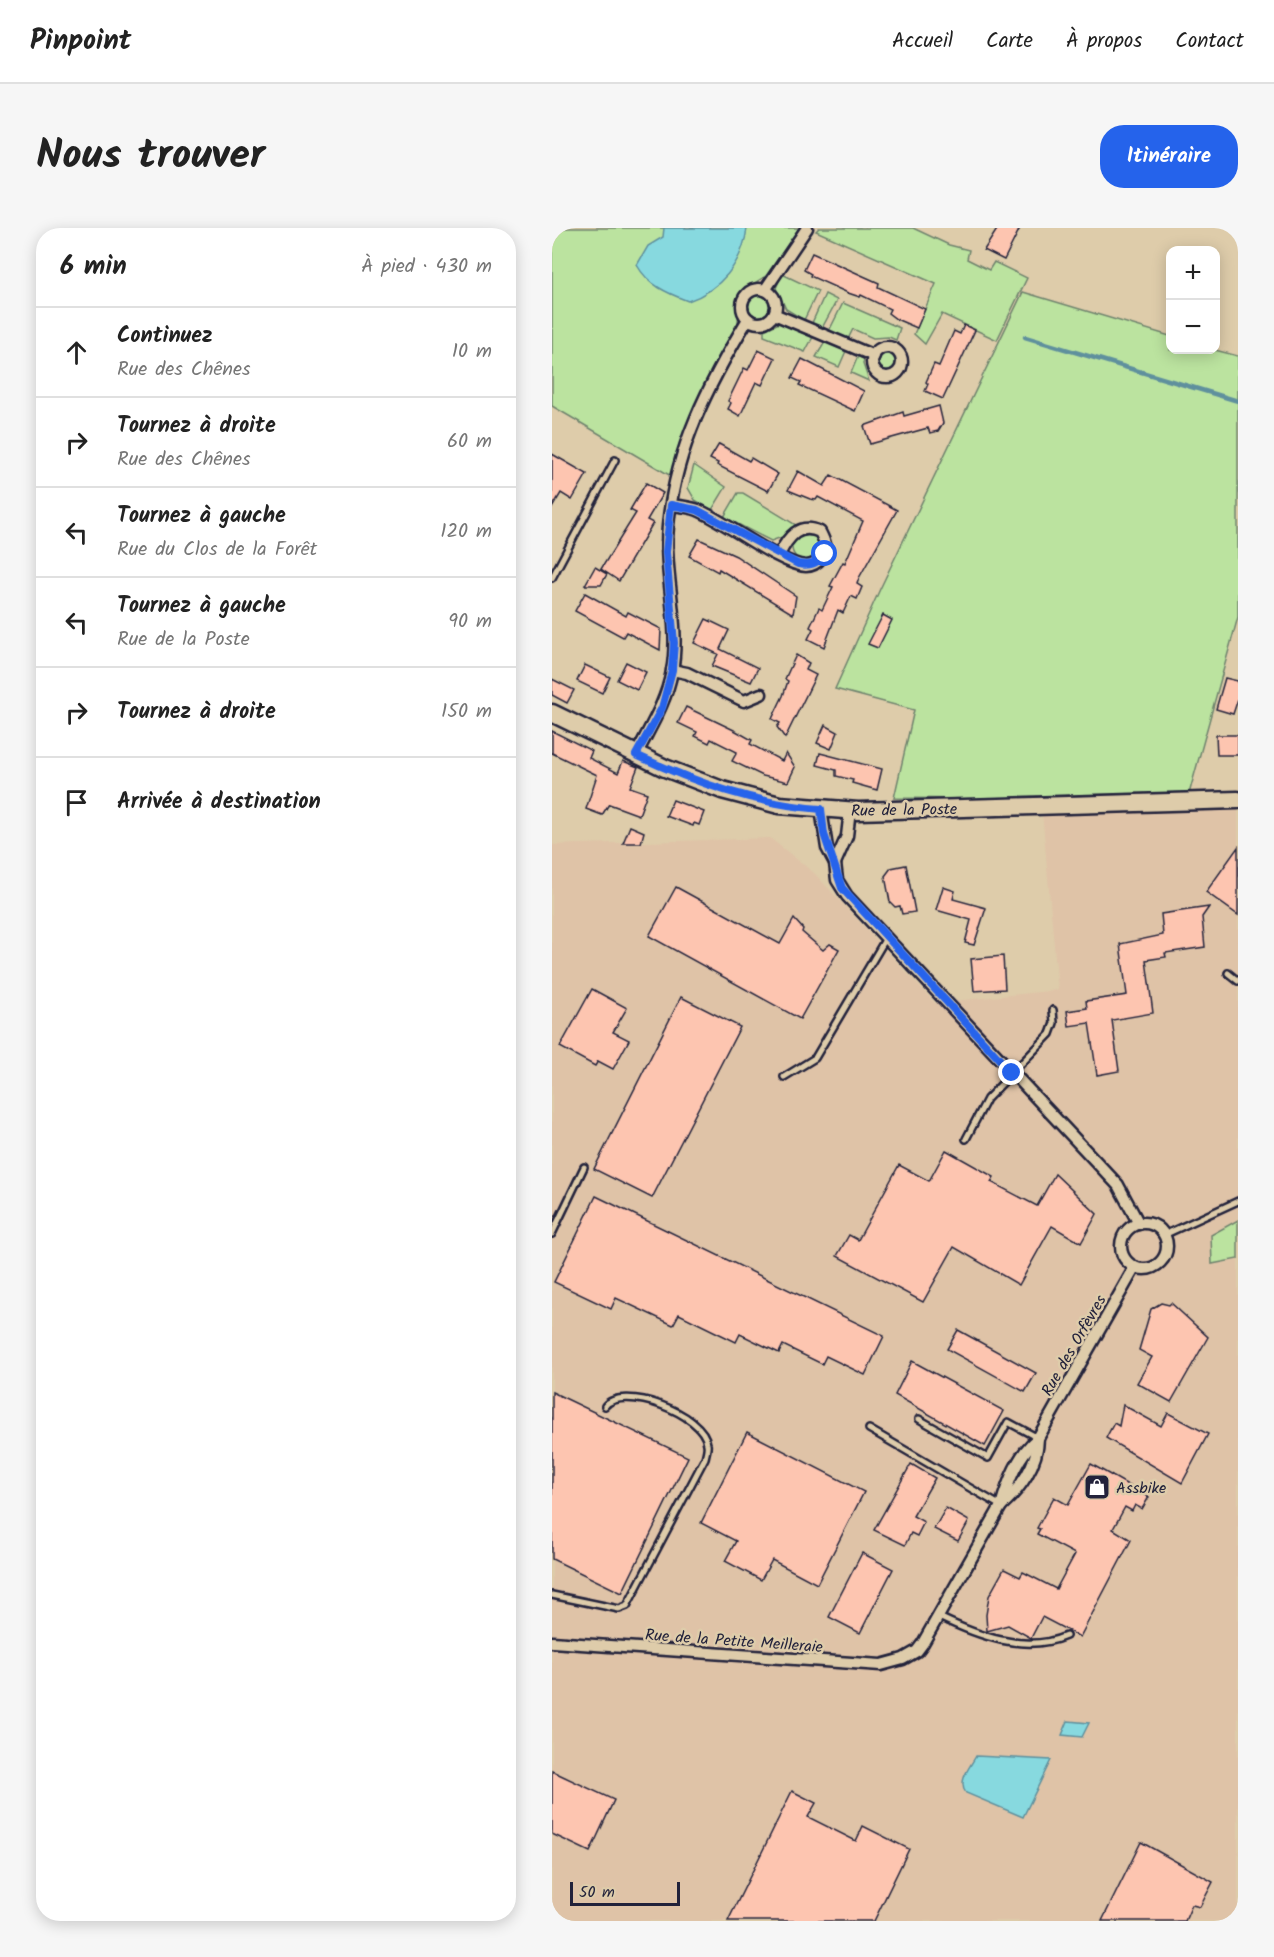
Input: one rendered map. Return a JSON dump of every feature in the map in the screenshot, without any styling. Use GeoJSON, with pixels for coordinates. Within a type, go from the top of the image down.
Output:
{"type":"FeatureCollection","features":[{"type":"Feature","properties":{"kind":"street"},"geometry":{"type":"LineString","coordinates":[[765,290],[807,228]]}},
{"type":"Feature","properties":{"kind":"street"},"geometry":{"type":"LineString","coordinates":[[748,319],[743,310],[744,299],[755,289],[765,290],[774,298],[774,314]]}},
{"type":"Feature","properties":{"kind":"street"},"geometry":{"type":"LineString","coordinates":[[748,319],[765,321],[774,314]]}},
{"type":"Feature","properties":{"kind":"street"},"geometry":{"type":"LineString","coordinates":[[774,314],[874,356]]}},
{"type":"Feature","properties":{"kind":"street"},"geometry":{"type":"LineString","coordinates":[[636,755],[662,708],[672,670],[674,643],[666,552],[674,481],[710,384],[748,319]]}},
{"type":"Feature","properties":{"kind":"street"},"geometry":{"type":"LineString","coordinates":[[671,505],[697,510],[779,555],[808,566],[817,563],[825,554],[826,543],[820,532],[810,527],[803,528],[797,530],[786,542],[779,555]]}},
{"type":"Feature","properties":{"kind":"street"},"geometry":{"type":"LineString","coordinates":[[672,670],[687,673],[744,701],[761,694]]}},
{"type":"Feature","properties":{"kind":"street","name":"Rue de la Poste"},"geometry":{"type":"LineString","coordinates":[[552,713],[636,755],[741,796],[778,805],[850,810],[1238,800]]}},
{"type":"Feature","properties":{"kind":"street"},"geometry":{"type":"LineString","coordinates":[[821,809],[824,834],[842,888],[886,938],[1118,1185],[1139,1224]]}},
{"type":"Feature","properties":{"kind":"street"},"geometry":{"type":"LineString","coordinates":[[835,863],[847,836],[850,810]]}},
{"type":"Feature","properties":{"kind":"street"},"geometry":{"type":"LineString","coordinates":[[1139,1224],[1154,1226],[1164,1235],[1167,1249],[1161,1262],[1149,1269],[1135,1267],[1124,1258],[1121,1244],[1127,1231],[1139,1224]]}},
{"type":"Feature","properties":{"kind":"street","name":"Rue des Orfèvres"},"geometry":{"type":"LineString","coordinates":[[912,1654],[923,1643],[939,1617],[1001,1506],[1016,1493],[1038,1452],[1038,1438],[1135,1267]]}},
{"type":"Feature","properties":{"kind":"street","name":"Rue de la Petite Meilleraie"},"geometry":{"type":"LineString","coordinates":[[552,1642],[881,1665],[912,1654]]}},
{"type":"Feature","properties":{"kind":"lane"},"geometry":{"type":"LineString","coordinates":[[552,578],[615,460]]}},
{"type":"Feature","properties":{"kind":"lane"},"geometry":{"type":"LineString","coordinates":[[783,1077],[815,1058],[886,938]]}},
{"type":"Feature","properties":{"kind":"lane"},"geometry":{"type":"LineString","coordinates":[[1228,973],[1238,981]]}},
{"type":"Feature","properties":{"kind":"lane"},"geometry":{"type":"LineString","coordinates":[[966,1139],[987,1100],[1050,1034],[1054,1023],[1053,1010]]}},
{"type":"Feature","properties":{"kind":"lane"},"geometry":{"type":"LineString","coordinates":[[552,1234],[584,1167]]}},
{"type":"Feature","properties":{"kind":"lane"},"geometry":{"type":"LineString","coordinates":[[1164,1235],[1238,1201]]}},
{"type":"Feature","properties":{"kind":"lane"},"geometry":{"type":"LineString","coordinates":[[552,1595],[619,1609],[627,1606],[632,1601],[705,1458],[707,1443],[702,1432],[691,1419],[680,1411],[620,1397],[609,1400],[605,1406]]}},
{"type":"Feature","properties":{"kind":"lane"},"geometry":{"type":"LineString","coordinates":[[919,1419],[988,1458],[1008,1422],[1038,1438]]}},
{"type":"Feature","properties":{"kind":"lane"},"geometry":{"type":"LineString","coordinates":[[869,1429],[1001,1506]]}},
{"type":"Feature","properties":{"kind":"lane"},"geometry":{"type":"LineString","coordinates":[[939,1617],[972,1633],[991,1638],[1029,1642],[1057,1640],[1066,1636]]}},
{"type":"Feature","properties":{"kind":"shaded area"},"geometry":{"type":"Polygon","coordinates":[[[1238,792],[1238,1220],[1211,1235],[1213,1264],[1238,1259],[1238,1921],[552,1921],[552,845],[770,838],[814,873],[935,1003],[1058,990],[1041,800],[1238,792]]]}},
{"type":"Feature","properties":{"kind":"green space"},"geometry":{"type":"Polygon","coordinates":[[[552,228],[799,228],[766,276],[740,292],[738,324],[683,436],[671,476],[552,406],[552,228]]]}},
{"type":"Feature","properties":{"kind":"green space"},"geometry":{"type":"Polygon","coordinates":[[[819,228],[913,228],[949,245],[969,250],[967,259],[989,270],[994,262],[1027,278],[997,340],[942,314],[925,344],[914,334],[936,284],[816,231],[819,228]]]}},
{"type":"Feature","properties":{"kind":"green space"},"geometry":{"type":"Polygon","coordinates":[[[782,274],[818,291],[804,320],[786,309],[776,288],[782,274]]]}},
{"type":"Feature","properties":{"kind":"green space"},"geometry":{"type":"Polygon","coordinates":[[[1023,292],[1166,335],[1166,354],[1220,354],[1220,351],[1238,356],[1238,617],[1189,794],[1041,800],[894,798],[914,710],[835,689],[880,589],[1023,292]]]}},
{"type":"Feature","properties":{"kind":"green space"},"geometry":{"type":"Polygon","coordinates":[[[759,294],[767,297],[770,305],[767,313],[759,316],[751,313],[748,305],[751,297],[759,294]]]}},
{"type":"Feature","properties":{"kind":"green space"},"geometry":{"type":"Polygon","coordinates":[[[825,294],[837,300],[822,328],[812,323],[825,294]]]}},
{"type":"Feature","properties":{"kind":"green space"},"geometry":{"type":"Polygon","coordinates":[[[843,303],[900,328],[896,340],[889,337],[873,338],[853,329],[848,339],[829,331],[843,303]]]}},
{"type":"Feature","properties":{"kind":"green space"},"geometry":{"type":"Polygon","coordinates":[[[779,323],[813,337],[805,352],[764,336],[764,330],[779,323]]]}},
{"type":"Feature","properties":{"kind":"green space"},"geometry":{"type":"Polygon","coordinates":[[[825,342],[846,351],[839,367],[816,357],[825,342]]]}},
{"type":"Feature","properties":{"kind":"green space"},"geometry":{"type":"Polygon","coordinates":[[[887,354],[893,356],[895,362],[893,368],[887,370],[881,368],[879,362],[881,356],[887,354]]]}},
{"type":"Feature","properties":{"kind":"green space"},"geometry":{"type":"Polygon","coordinates":[[[858,356],[864,359],[863,364],[869,381],[851,373],[858,356]]]}},
{"type":"Feature","properties":{"kind":"green space"},"geometry":{"type":"Polygon","coordinates":[[[694,465],[726,487],[712,510],[695,500],[688,488],[694,465]]]}},
{"type":"Feature","properties":{"kind":"green space"},"geometry":{"type":"Polygon","coordinates":[[[738,493],[743,493],[796,525],[782,537],[771,541],[724,517],[738,493]]]}},
{"type":"Feature","properties":{"kind":"green space"},"geometry":{"type":"Polygon","coordinates":[[[806,533],[816,537],[820,547],[816,557],[806,561],[796,557],[792,547],[796,537],[806,533]]]}},
{"type":"Feature","properties":{"kind":"green space"},"geometry":{"type":"Polygon","coordinates":[[[1238,1220],[1238,1259],[1212,1264],[1211,1235],[1238,1220]]]}},
{"type":"Feature","properties":{"kind":"water"},"geometry":{"type":"Polygon","coordinates":[[[664,228],[747,229],[740,253],[728,274],[710,290],[688,301],[652,283],[637,265],[648,246],[663,237],[664,228]]]}},
{"type":"Feature","properties":{"kind":"water"},"geometry":{"type":"Polygon","coordinates":[[[1068,1721],[1089,1723],[1082,1737],[1062,1735],[1068,1721]]]}},
{"type":"Feature","properties":{"kind":"water"},"geometry":{"type":"Polygon","coordinates":[[[976,1756],[1051,1760],[1023,1817],[966,1793],[964,1779],[976,1756]]]}},
{"type":"Feature","properties":{"kind":"building"},"geometry":{"type":"Polygon","coordinates":[[[998,228],[1020,228],[1004,260],[984,250],[998,228]]]}},
{"type":"Feature","properties":{"kind":"building"},"geometry":{"type":"Polygon","coordinates":[[[812,253],[879,283],[878,287],[925,309],[917,328],[896,319],[888,313],[890,309],[861,295],[860,297],[848,293],[810,276],[811,274],[804,270],[812,253]]]}},
{"type":"Feature","properties":{"kind":"building"},"geometry":{"type":"Polygon","coordinates":[[[964,325],[975,330],[943,399],[925,391],[928,384],[926,382],[934,364],[939,366],[954,331],[960,334],[964,325]]]}},
{"type":"Feature","properties":{"kind":"building"},"geometry":{"type":"Polygon","coordinates":[[[758,350],[775,358],[762,385],[756,382],[740,416],[728,409],[731,403],[728,401],[744,368],[748,370],[758,350]]]}},
{"type":"Feature","properties":{"kind":"building"},"geometry":{"type":"Polygon","coordinates":[[[802,359],[864,391],[855,411],[799,385],[801,382],[792,378],[802,359]]]}},
{"type":"Feature","properties":{"kind":"building"},"geometry":{"type":"Polygon","coordinates":[[[939,406],[943,423],[938,431],[930,433],[928,428],[870,444],[864,426],[903,412],[904,416],[939,406]]]}},
{"type":"Feature","properties":{"kind":"building"},"geometry":{"type":"Polygon","coordinates":[[[719,444],[749,461],[751,458],[778,474],[768,491],[717,465],[718,463],[710,459],[719,444]]]}},
{"type":"Feature","properties":{"kind":"building"},"geometry":{"type":"Polygon","coordinates":[[[552,454],[587,474],[572,500],[561,493],[552,508],[552,454]]]}},
{"type":"Feature","properties":{"kind":"building"},"geometry":{"type":"Polygon","coordinates":[[[798,471],[824,486],[831,475],[897,510],[859,578],[857,584],[862,587],[857,599],[851,596],[843,613],[838,610],[824,647],[808,639],[813,629],[810,627],[819,608],[822,610],[833,587],[830,586],[843,562],[845,563],[863,521],[818,497],[816,500],[810,499],[788,490],[798,471]]]}},
{"type":"Feature","properties":{"kind":"building"},"geometry":{"type":"Polygon","coordinates":[[[646,483],[663,493],[647,520],[653,523],[619,581],[601,569],[636,513],[630,510],[646,483]]]}},
{"type":"Feature","properties":{"kind":"building"},"geometry":{"type":"Polygon","coordinates":[[[699,539],[736,556],[796,596],[793,614],[719,569],[718,572],[689,556],[699,539]]]}},
{"type":"Feature","properties":{"kind":"building"},"geometry":{"type":"Polygon","coordinates":[[[595,567],[607,574],[601,585],[585,585],[595,567]]]}},
{"type":"Feature","properties":{"kind":"building"},"geometry":{"type":"Polygon","coordinates":[[[585,593],[626,616],[628,612],[661,629],[660,650],[626,632],[623,637],[575,611],[585,593]]]}},
{"type":"Feature","properties":{"kind":"building"},"geometry":{"type":"Polygon","coordinates":[[[883,615],[892,620],[878,648],[868,644],[883,615]]]}},
{"type":"Feature","properties":{"kind":"building"},"geometry":{"type":"Polygon","coordinates":[[[706,619],[729,630],[720,649],[758,668],[751,682],[712,666],[718,654],[694,643],[706,619]]]}},
{"type":"Feature","properties":{"kind":"building"},"geometry":{"type":"Polygon","coordinates":[[[796,655],[809,663],[806,670],[816,675],[785,738],[777,727],[780,723],[772,719],[783,696],[788,681],[785,679],[796,655]]]}},
{"type":"Feature","properties":{"kind":"building"},"geometry":{"type":"Polygon","coordinates":[[[626,662],[646,672],[637,690],[617,680],[626,662]]]}},
{"type":"Feature","properties":{"kind":"building"},"geometry":{"type":"Polygon","coordinates":[[[585,665],[610,677],[602,693],[577,681],[585,665]]]}},
{"type":"Feature","properties":{"kind":"building"},"geometry":{"type":"Polygon","coordinates":[[[1225,678],[1238,681],[1238,699],[1233,714],[1216,709],[1225,678]]]}},
{"type":"Feature","properties":{"kind":"building"},"geometry":{"type":"Polygon","coordinates":[[[552,679],[574,690],[567,703],[552,695],[552,679]]]}},
{"type":"Feature","properties":{"kind":"building"},"geometry":{"type":"Polygon","coordinates":[[[686,707],[752,740],[750,744],[782,761],[786,753],[795,767],[788,782],[763,776],[732,761],[737,752],[711,739],[709,743],[695,736],[697,732],[678,723],[686,707]]]}},
{"type":"Feature","properties":{"kind":"building"},"geometry":{"type":"Polygon","coordinates":[[[825,725],[838,732],[831,749],[817,743],[825,725]]]}},
{"type":"Feature","properties":{"kind":"building"},"geometry":{"type":"Polygon","coordinates":[[[552,731],[592,751],[589,758],[618,773],[623,761],[638,767],[630,787],[647,793],[639,815],[609,804],[602,815],[586,809],[597,775],[552,753],[552,731]]]}},
{"type":"Feature","properties":{"kind":"building"},"geometry":{"type":"Polygon","coordinates":[[[1216,735],[1238,735],[1238,755],[1217,755],[1216,735]]]}},
{"type":"Feature","properties":{"kind":"building"},"geometry":{"type":"Polygon","coordinates":[[[820,753],[882,769],[877,790],[852,783],[853,780],[836,776],[836,770],[817,765],[820,753]]]}},
{"type":"Feature","properties":{"kind":"building"},"geometry":{"type":"Polygon","coordinates":[[[673,800],[704,812],[699,825],[694,823],[693,826],[666,816],[673,800]]]}},
{"type":"Feature","properties":{"kind":"building"},"geometry":{"type":"Polygon","coordinates":[[[630,826],[644,832],[641,843],[623,843],[630,826]]]}},
{"type":"Feature","properties":{"kind":"building"},"geometry":{"type":"Polygon","coordinates":[[[1238,847],[1238,915],[1206,892],[1238,847]]]}},
{"type":"Feature","properties":{"kind":"building"},"geometry":{"type":"Polygon","coordinates":[[[906,865],[915,912],[902,914],[900,906],[895,907],[890,902],[885,876],[891,868],[906,865]]]}},
{"type":"Feature","properties":{"kind":"building"},"geometry":{"type":"Polygon","coordinates":[[[676,887],[780,944],[794,919],[803,929],[802,932],[823,950],[830,944],[839,949],[800,1019],[649,936],[676,887]]]}},
{"type":"Feature","properties":{"kind":"building"},"geometry":{"type":"Polygon","coordinates":[[[943,887],[955,891],[953,899],[986,908],[974,945],[965,943],[971,920],[936,910],[943,887]]]}},
{"type":"Feature","properties":{"kind":"building"},"geometry":{"type":"Polygon","coordinates":[[[1209,907],[1202,917],[1205,947],[1165,953],[1166,957],[1146,960],[1153,1013],[1112,1020],[1119,1071],[1097,1075],[1089,1023],[1069,1026],[1067,1011],[1087,1008],[1086,1001],[1127,995],[1120,944],[1163,935],[1161,914],[1209,907]]]}},
{"type":"Feature","properties":{"kind":"building"},"geometry":{"type":"Polygon","coordinates":[[[1003,956],[1005,989],[974,991],[971,959],[1003,956]]]}},
{"type":"Feature","properties":{"kind":"building"},"geometry":{"type":"Polygon","coordinates":[[[592,989],[627,1008],[613,1032],[629,1040],[613,1069],[598,1061],[595,1066],[560,1047],[592,989]]]}},
{"type":"Feature","properties":{"kind":"building"},"geometry":{"type":"Polygon","coordinates":[[[681,997],[740,1027],[652,1198],[594,1169],[681,997]]]}},
{"type":"Feature","properties":{"kind":"building"},"geometry":{"type":"Polygon","coordinates":[[[946,1150],[994,1177],[991,1182],[1037,1206],[1055,1174],[1097,1214],[1081,1243],[1052,1226],[1019,1285],[954,1247],[923,1302],[837,1256],[849,1235],[858,1240],[899,1165],[929,1181],[946,1150]]]}},
{"type":"Feature","properties":{"kind":"building"},"geometry":{"type":"Polygon","coordinates":[[[596,1196],[884,1336],[865,1375],[826,1356],[822,1364],[783,1345],[779,1353],[740,1334],[736,1342],[679,1314],[673,1325],[616,1298],[611,1309],[554,1282],[596,1196]]]}},
{"type":"Feature","properties":{"kind":"building"},"geometry":{"type":"Polygon","coordinates":[[[1161,1303],[1169,1305],[1171,1303],[1208,1337],[1171,1402],[1137,1383],[1152,1357],[1139,1350],[1151,1309],[1161,1303]]]}},
{"type":"Feature","properties":{"kind":"building"},"geometry":{"type":"Polygon","coordinates":[[[958,1330],[1036,1373],[1025,1392],[947,1349],[958,1330]]]}},
{"type":"Feature","properties":{"kind":"building"},"geometry":{"type":"Polygon","coordinates":[[[912,1361],[1004,1411],[985,1446],[895,1395],[912,1361]]]}},
{"type":"Feature","properties":{"kind":"building"},"geometry":{"type":"Polygon","coordinates":[[[552,1392],[688,1457],[622,1593],[552,1559],[552,1392]]]}},
{"type":"Feature","properties":{"kind":"building"},"geometry":{"type":"Polygon","coordinates":[[[1123,1405],[1161,1426],[1168,1413],[1208,1434],[1182,1483],[1106,1438],[1114,1423],[1119,1426],[1123,1405]]]}},
{"type":"Feature","properties":{"kind":"building"},"geometry":{"type":"Polygon","coordinates":[[[747,1432],[864,1492],[817,1584],[772,1560],[761,1580],[725,1561],[736,1541],[701,1523],[747,1432]]]}},
{"type":"Feature","properties":{"kind":"building"},"geometry":{"type":"Polygon","coordinates":[[[911,1464],[935,1478],[913,1516],[924,1522],[917,1536],[911,1533],[905,1545],[874,1530],[911,1464]]]}},
{"type":"Feature","properties":{"kind":"building"},"geometry":{"type":"Polygon","coordinates":[[[1091,1464],[1149,1497],[1142,1509],[1135,1505],[1132,1511],[1125,1507],[1113,1529],[1131,1540],[1080,1637],[1042,1617],[1031,1638],[1008,1625],[987,1631],[986,1615],[989,1596],[1004,1569],[1020,1577],[1023,1572],[1056,1589],[1075,1554],[1037,1534],[1040,1529],[1037,1528],[1054,1497],[1068,1505],[1091,1464]]]}},
{"type":"Feature","properties":{"kind":"building"},"geometry":{"type":"Polygon","coordinates":[[[946,1508],[969,1521],[958,1541],[934,1529],[946,1508]]]}},
{"type":"Feature","properties":{"kind":"building"},"geometry":{"type":"Polygon","coordinates":[[[862,1553],[893,1569],[860,1633],[829,1617],[862,1553]]]}},
{"type":"Feature","properties":{"kind":"building"},"geometry":{"type":"Polygon","coordinates":[[[552,1771],[614,1800],[590,1852],[552,1834],[552,1771]]]}},
{"type":"Feature","properties":{"kind":"building"},"geometry":{"type":"Polygon","coordinates":[[[792,1791],[816,1803],[808,1817],[856,1841],[863,1826],[909,1849],[874,1921],[728,1921],[792,1791]]]}},
{"type":"Feature","properties":{"kind":"building"},"geometry":{"type":"Polygon","coordinates":[[[1141,1842],[1213,1882],[1200,1907],[1192,1905],[1185,1921],[1102,1921],[1141,1842]]]}},
{"type":"Feature","properties":{"kind":"waterway"},"geometry":{"type":"LineString","coordinates":[[1025,337],[1238,401]]}},
{"type":"Feature","properties":{"kind":"place","name":"Assbike"},"geometry":{"type":"Point","coordinates":[1097,1487]}},
{"type":"Feature","properties":{"kind":"route"},"geometry":{"type":"LineString","coordinates":[[825,554],[817,563],[808,566],[798,564],[697,510],[671,505],[666,552],[674,658],[662,708],[636,755],[741,796],[778,805],[821,809],[827,848],[835,863],[837,879],[847,896],[1012,1073]]}}]}
